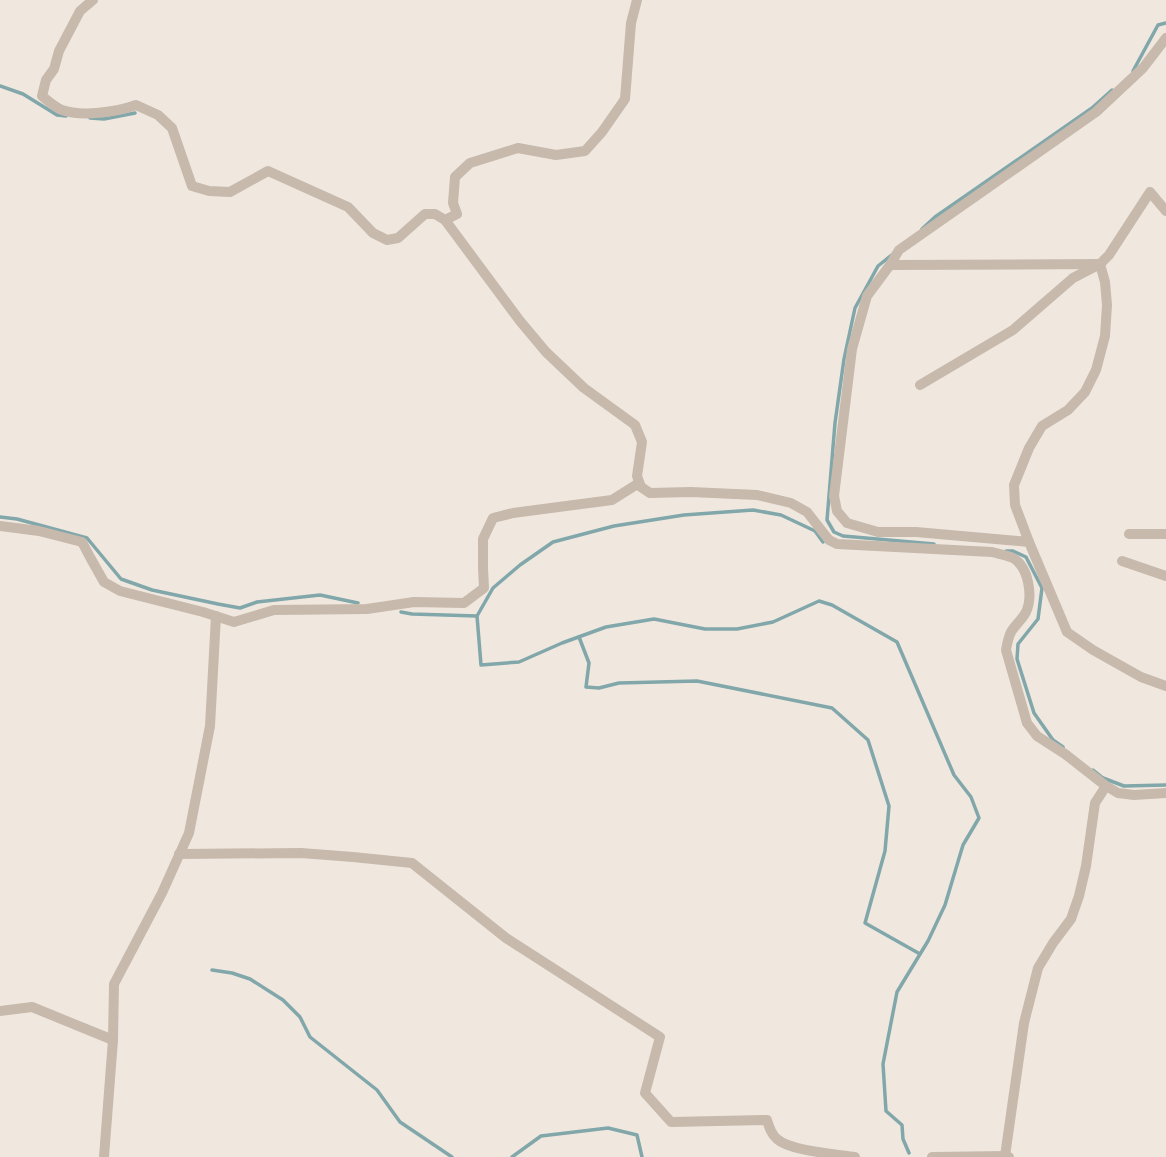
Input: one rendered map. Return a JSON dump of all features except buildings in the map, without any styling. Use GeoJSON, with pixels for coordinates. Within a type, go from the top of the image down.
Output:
{"type":"FeatureCollection","features":[{"type":"Feature","properties":{"kind":"street"},"geometry":{"type":"LineString","coordinates":[[93,0],[80,11],[59,51],[54,69],[46,80],[42,96],[50,103],[63,110],[84,113],[124,109],[136,105],[158,115],[172,128],[192,186],[209,191],[230,192],[268,171],[348,208],[373,233],[388,240],[398,238],[425,214],[435,214],[445,220],[520,321],[546,352],[584,388],[635,425],[642,442],[637,476],[641,487],[650,494],[691,492],[757,495],[791,503],[807,512],[829,540],[837,544],[992,552],[1013,558],[1021,565],[1029,584],[1029,602],[1021,620],[1011,631],[1006,650],[1027,723],[1037,736],[1065,754],[1106,786],[1118,793],[1134,795],[1166,793]]}},
{"type":"Feature","properties":{"kind":"street"},"geometry":{"type":"LineString","coordinates":[[445,220],[457,214],[453,203],[455,177],[470,163],[518,148],[556,155],[585,151],[594,141],[625,98],[631,23],[637,0]]}},
{"type":"Feature","properties":{"kind":"street"},"geometry":{"type":"LineString","coordinates":[[1030,542],[916,532],[878,532],[847,523],[837,511],[834,496],[852,349],[867,296],[899,250],[1096,112],[1143,68],[1166,38]]}},
{"type":"Feature","properties":{"kind":"street"},"geometry":{"type":"LineString","coordinates":[[920,385],[1013,330],[1073,278],[1100,264],[1109,255],[1150,192],[1166,211]]}},
{"type":"Feature","properties":{"kind":"street"},"geometry":{"type":"LineString","coordinates":[[890,265],[1100,264]]}},
{"type":"Feature","properties":{"kind":"street"},"geometry":{"type":"LineString","coordinates":[[1100,264],[1105,282],[1107,305],[1105,336],[1096,370],[1085,392],[1068,410],[1042,426],[1029,448],[1014,485],[1015,505],[1067,632],[1093,650],[1134,673],[1166,686]]}},
{"type":"Feature","properties":{"kind":"street"},"geometry":{"type":"LineString","coordinates":[[0,526],[39,531],[82,542],[104,582],[120,591],[234,622],[274,610],[367,609],[414,602],[464,603],[484,588],[483,539],[493,518],[513,513],[612,500],[639,482]]}},
{"type":"Feature","properties":{"kind":"street"},"geometry":{"type":"LineString","coordinates":[[1129,534],[1166,534]]}},
{"type":"Feature","properties":{"kind":"street"},"geometry":{"type":"LineString","coordinates":[[1122,561],[1166,576]]}},
{"type":"Feature","properties":{"kind":"street"},"geometry":{"type":"LineString","coordinates":[[104,1157],[112,1040],[114,984],[162,893],[188,833],[210,726],[216,616]]}},
{"type":"Feature","properties":{"kind":"street"},"geometry":{"type":"LineString","coordinates":[[932,1157],[1007,1156],[1024,1023],[1038,968],[1053,943],[1071,919],[1079,896],[1086,866],[1095,803],[1106,786]]}},
{"type":"Feature","properties":{"kind":"street"},"geometry":{"type":"LineString","coordinates":[[179,854],[301,854],[353,856],[412,863],[506,938],[660,1037],[645,1093],[672,1122],[767,1120],[770,1131],[777,1139],[787,1145],[855,1157]]}},
{"type":"Feature","properties":{"kind":"street"},"geometry":{"type":"LineString","coordinates":[[0,1011],[32,1007],[112,1040]]}},
{"type":"Feature","properties":{"kind":"waterway"},"geometry":{"type":"LineString","coordinates":[[1133,71],[1158,25],[1166,23]]}},
{"type":"Feature","properties":{"kind":"waterway"},"geometry":{"type":"LineString","coordinates":[[0,86],[23,94],[57,115],[66,116]]}},
{"type":"Feature","properties":{"kind":"waterway"},"geometry":{"type":"LineString","coordinates":[[922,229],[935,217],[1092,108],[1112,90]]}},
{"type":"Feature","properties":{"kind":"waterway"},"geometry":{"type":"LineString","coordinates":[[90,118],[104,119],[135,113]]}},
{"type":"Feature","properties":{"kind":"waterway"},"geometry":{"type":"LineString","coordinates":[[893,254],[878,266],[855,308],[844,359],[835,423],[827,520],[834,532],[843,536],[934,544]]}},
{"type":"Feature","properties":{"kind":"waterway"},"geometry":{"type":"LineString","coordinates":[[823,542],[815,531],[781,515],[753,510],[684,515],[614,526],[553,542],[520,565],[493,588],[477,616],[481,665],[519,662],[562,643],[606,627],[654,619],[705,629],[737,629],[773,622],[819,601],[832,605],[897,642],[954,775],[971,797],[979,818],[963,845],[945,905],[928,941],[897,992],[883,1064],[886,1111],[902,1125],[903,1139],[909,1153]]}},
{"type":"Feature","properties":{"kind":"waterway"},"geometry":{"type":"LineString","coordinates":[[0,517],[17,519],[87,538],[121,579],[152,590],[240,608],[257,602],[320,595],[358,603]]}},
{"type":"Feature","properties":{"kind":"waterway"},"geometry":{"type":"LineString","coordinates":[[1006,551],[1013,551],[1026,557],[1042,588],[1038,619],[1018,644],[1017,659],[1034,713],[1053,740],[1063,747]]}},
{"type":"Feature","properties":{"kind":"waterway"},"geometry":{"type":"LineString","coordinates":[[401,612],[412,614],[477,616]]}},
{"type":"Feature","properties":{"kind":"waterway"},"geometry":{"type":"LineString","coordinates":[[579,637],[589,663],[586,687],[599,688],[619,683],[697,681],[832,708],[868,740],[889,806],[885,851],[865,923],[920,954]]}},
{"type":"Feature","properties":{"kind":"waterway"},"geometry":{"type":"LineString","coordinates":[[1093,770],[1103,778],[1124,786],[1166,785]]}},
{"type":"Feature","properties":{"kind":"waterway"},"geometry":{"type":"LineString","coordinates":[[212,970],[232,973],[250,979],[283,1000],[300,1017],[310,1037],[377,1090],[400,1122],[452,1157]]}},
{"type":"Feature","properties":{"kind":"waterway"},"geometry":{"type":"LineString","coordinates":[[512,1157],[541,1136],[608,1128],[637,1135],[642,1157]]}}]}
